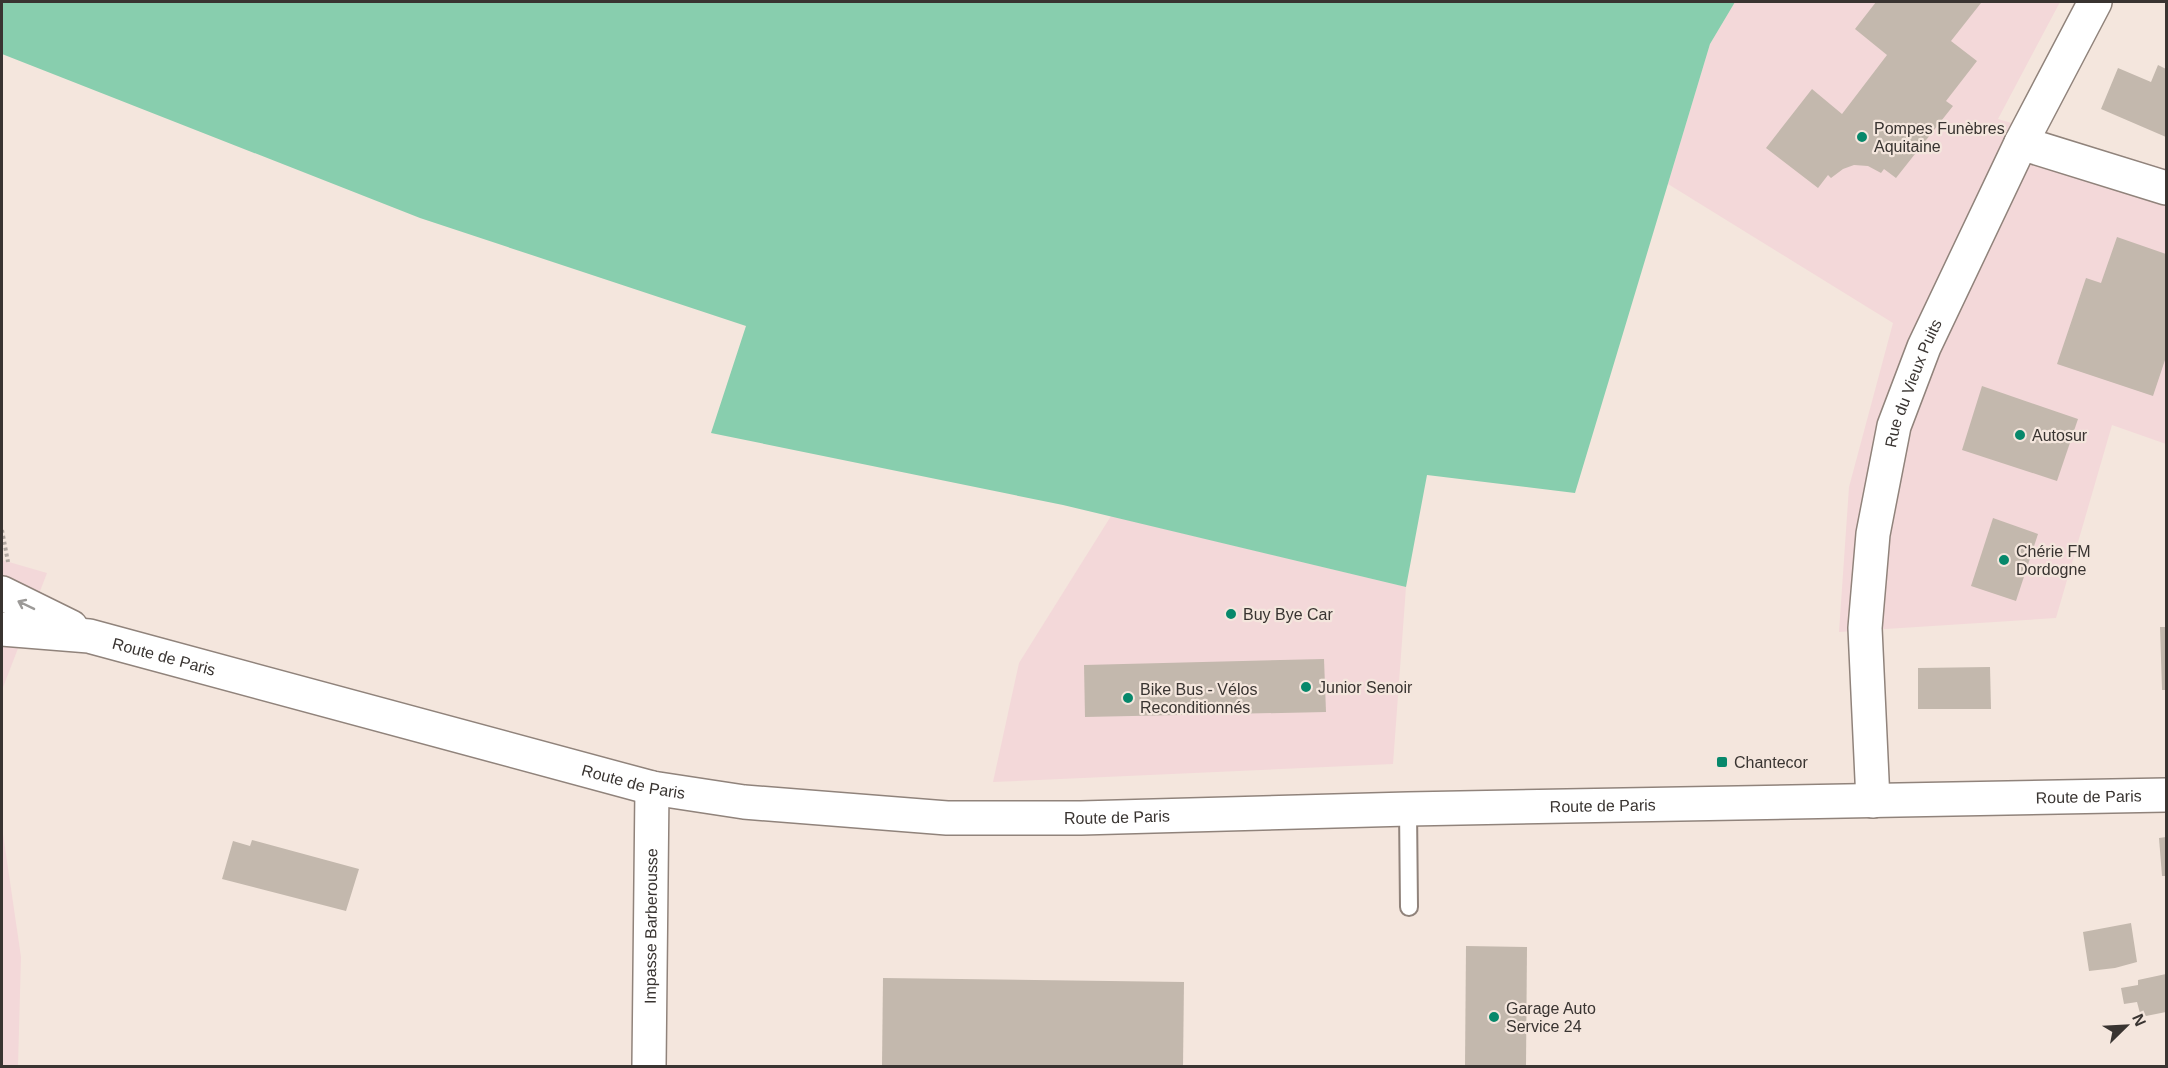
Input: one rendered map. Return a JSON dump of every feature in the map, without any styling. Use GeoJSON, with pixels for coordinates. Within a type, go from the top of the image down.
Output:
{"type":"FeatureCollection","features":[{"type":"Feature","properties":{"kind":"main road","name":"Rue du Vieux Puits"},"geometry":{"type":"LineString","coordinates":[[1873,801],[1865,628],[1873,534],[1894,426],[1924,347],[2021,143],[2095,2]]}},
{"type":"Feature","properties":{"kind":"main road"},"geometry":{"type":"LineString","coordinates":[[2021,143],[2166,188]]}},
{"type":"Feature","properties":{"kind":"main road","name":"Route de Paris"},"geometry":{"type":"LineString","coordinates":[[6,580],[88,636]]}},
{"type":"Feature","properties":{"kind":"main road","name":"Route de Paris"},"geometry":{"type":"LineString","coordinates":[[2,629],[88,636],[652,788],[744,802],[947,818],[1081,818],[1408,809],[2166,795]]}},
{"type":"Feature","properties":{"kind":"main road","name":"Impasse Barberousse"},"geometry":{"type":"LineString","coordinates":[[649,1066],[652,788]]}},
{"type":"Feature","properties":{"kind":"lane"},"geometry":{"type":"LineString","coordinates":[[1408,809],[1409,907]]}},
{"type":"Feature","properties":{"kind":"path"},"geometry":{"type":"LineString","coordinates":[[2,530],[6,580]]}},
{"type":"Feature","properties":{"kind":"shaded area"},"geometry":{"type":"Polygon","coordinates":[[[1735,2],[2060,2],[1998,119],[2166,169],[2166,444],[2112,425],[2056,618],[1839,632],[1849,487],[1893,323],[1668,184],[1710,44],[1735,2]]]}},
{"type":"Feature","properties":{"kind":"shaded area"},"geometry":{"type":"Polygon","coordinates":[[[1111,516],[1406,587],[1393,764],[993,782],[1019,663],[1111,516]]]}},
{"type":"Feature","properties":{"kind":"shaded area"},"geometry":{"type":"Polygon","coordinates":[[[2,560],[47,573],[2,690],[2,560]]]}},
{"type":"Feature","properties":{"kind":"shaded area"},"geometry":{"type":"Polygon","coordinates":[[[2,827],[21,957],[18,1066],[2,1066],[2,827]]]}},
{"type":"Feature","properties":{"kind":"green space"},"geometry":{"type":"Polygon","coordinates":[[[2,2],[1735,2],[1710,44],[1575,493],[1427,475],[1406,587],[1063,505],[711,433],[746,326],[420,218],[2,54],[2,2]]]}},
{"type":"Feature","properties":{"kind":"building"},"geometry":{"type":"Polygon","coordinates":[[[1876,2],[1981,3],[1951,41],[1977,61],[1946,101],[1953,106],[1896,178],[1884,169],[1881,173],[1868,166],[1854,165],[1843,169],[1831,178],[1828,175],[1818,188],[1766,148],[1812,89],[1842,114],[1887,55],[1855,29],[1876,2]]]}},
{"type":"Feature","properties":{"kind":"building"},"geometry":{"type":"Polygon","coordinates":[[[2158,65],[2166,69],[2166,137],[2101,109],[2118,68],[2151,82],[2158,65]]]}},
{"type":"Feature","properties":{"kind":"building"},"geometry":{"type":"Polygon","coordinates":[[[2117,237],[2166,254],[2166,357],[2153,396],[2057,364],[2086,278],[2101,283],[2117,237]]]}},
{"type":"Feature","properties":{"kind":"building","name":"Autosur"},"geometry":{"type":"Polygon","coordinates":[[[1982,386],[2078,419],[2057,481],[1962,450],[1982,386]]]}},
{"type":"Feature","properties":{"kind":"building","name":"Chérie FM Dordogne"},"geometry":{"type":"Polygon","coordinates":[[[1993,518],[2038,534],[2016,601],[1971,586],[1993,518]]]}},
{"type":"Feature","properties":{"kind":"building"},"geometry":{"type":"Polygon","coordinates":[[[2160,627],[2166,627],[2166,690],[2162,690],[2160,627]]]}},
{"type":"Feature","properties":{"kind":"building"},"geometry":{"type":"Polygon","coordinates":[[[1324,659],[1326,712],[1085,717],[1084,665],[1324,659]]]}},
{"type":"Feature","properties":{"kind":"building"},"geometry":{"type":"Polygon","coordinates":[[[1990,667],[1991,709],[1918,709],[1918,668],[1990,667]]]}},
{"type":"Feature","properties":{"kind":"building"},"geometry":{"type":"Polygon","coordinates":[[[2166,837],[2166,876],[2162,876],[2159,838],[2166,837]]]}},
{"type":"Feature","properties":{"kind":"building"},"geometry":{"type":"Polygon","coordinates":[[[252,840],[359,869],[346,911],[222,879],[233,841],[250,846],[252,840]]]}},
{"type":"Feature","properties":{"kind":"building"},"geometry":{"type":"Polygon","coordinates":[[[2131,923],[2137,962],[2115,968],[2089,971],[2083,932],[2131,923]]]}},
{"type":"Feature","properties":{"kind":"building"},"geometry":{"type":"Polygon","coordinates":[[[1466,946],[1527,947],[1526,1066],[1465,1066],[1466,946]]]}},
{"type":"Feature","properties":{"kind":"building"},"geometry":{"type":"Polygon","coordinates":[[[2166,974],[2166,1012],[2141,1017],[2137,1002],[2124,1004],[2121,988],[2138,985],[2138,980],[2166,974]]]}},
{"type":"Feature","properties":{"kind":"building"},"geometry":{"type":"Polygon","coordinates":[[[883,978],[1184,982],[1183,1066],[882,1066],[883,978]]]}},
{"type":"Feature","properties":{"kind":"place","name":"Pompes Funèbres Aquitaine"},"geometry":{"type":"Point","coordinates":[1862,137]}},
{"type":"Feature","properties":{"kind":"place","name":"Autosur"},"geometry":{"type":"Point","coordinates":[2020,435]}},
{"type":"Feature","properties":{"kind":"place","name":"Chérie FM Dordogne"},"geometry":{"type":"Point","coordinates":[2004,560]}},
{"type":"Feature","properties":{"kind":"place","name":"Buy Bye Car"},"geometry":{"type":"Point","coordinates":[1231,614]}},
{"type":"Feature","properties":{"kind":"place","name":"Junior Senoir"},"geometry":{"type":"Point","coordinates":[1306,687]}},
{"type":"Feature","properties":{"kind":"place","name":"Bike Bus - Vélos Reconditionnés"},"geometry":{"type":"Point","coordinates":[1128,698]}},
{"type":"Feature","properties":{"kind":"place","name":"Chantecor"},"geometry":{"type":"Point","coordinates":[1722,762]}},
{"type":"Feature","properties":{"kind":"place","name":"Garage Auto Service 24"},"geometry":{"type":"Point","coordinates":[1494,1017]}}]}
